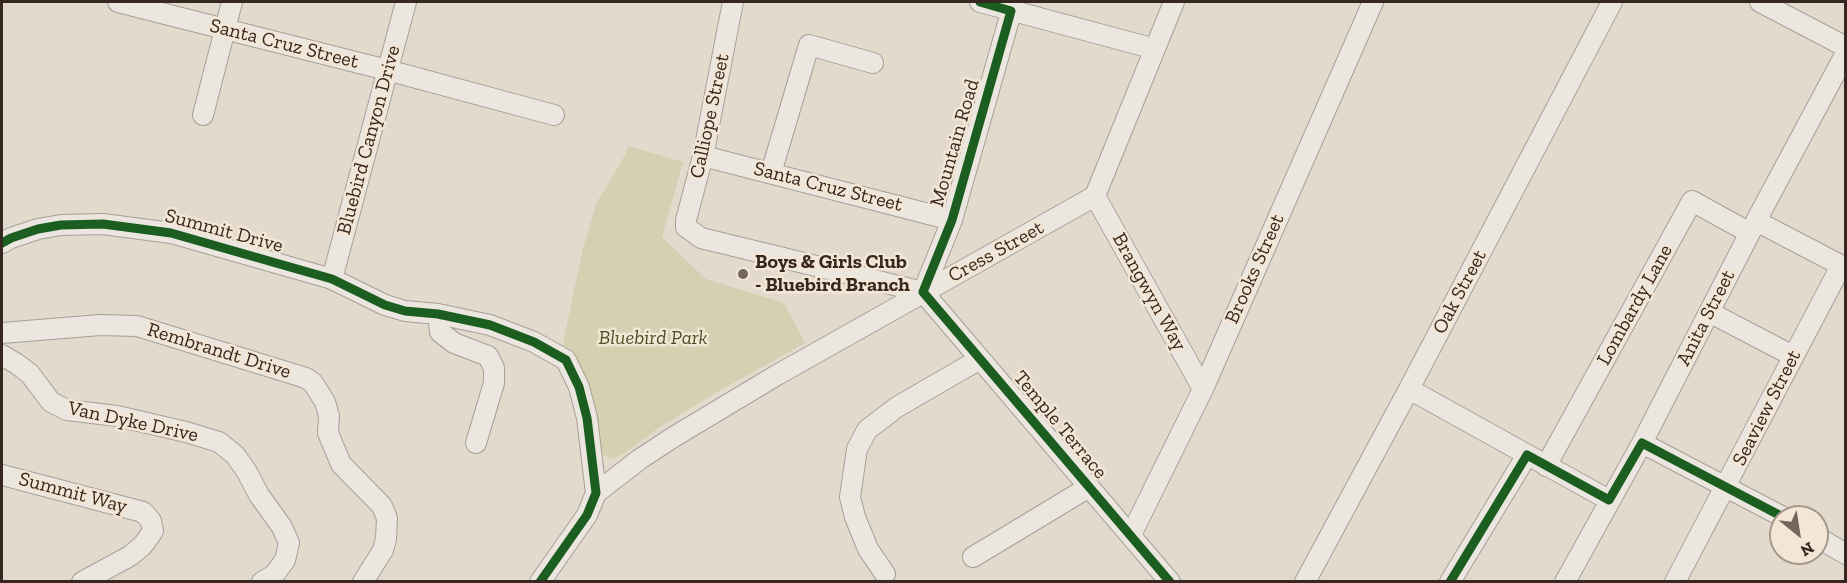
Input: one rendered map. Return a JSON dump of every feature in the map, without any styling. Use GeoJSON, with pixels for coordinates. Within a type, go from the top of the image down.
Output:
{"type":"FeatureCollection","features":[{"type":"Feature","properties":{"kind":"street","name":"Santa Cruz Street"},"geometry":{"type":"LineString","coordinates":[[118,2],[554,115]]}},
{"type":"Feature","properties":{"kind":"street"},"geometry":{"type":"LineString","coordinates":[[203,115],[232,2]]}},
{"type":"Feature","properties":{"kind":"street","name":"Bluebird Canyon Drive"},"geometry":{"type":"LineString","coordinates":[[332,279],[406,2]]}},
{"type":"Feature","properties":{"kind":"street","name":"Calliope Street"},"geometry":{"type":"LineString","coordinates":[[733,2],[703,156],[686,226],[701,238],[923,292]]}},
{"type":"Feature","properties":{"kind":"street"},"geometry":{"type":"LineString","coordinates":[[980,2],[1012,6],[1155,49]]}},
{"type":"Feature","properties":{"kind":"street"},"geometry":{"type":"LineString","coordinates":[[1095,196],[1174,2]]}},
{"type":"Feature","properties":{"kind":"street","name":"Brooks Street"},"geometry":{"type":"LineString","coordinates":[[1131,534],[1203,389],[1373,2]]}},
{"type":"Feature","properties":{"kind":"street","name":"Oak Street"},"geometry":{"type":"LineString","coordinates":[[1305,582],[1612,2]]}},
{"type":"Feature","properties":{"kind":"street"},"geometry":{"type":"LineString","coordinates":[[1760,2],[1845,47]]}},
{"type":"Feature","properties":{"kind":"street","name":"Mountain Road"},"geometry":{"type":"LineString","coordinates":[[923,292],[952,220],[1012,6]]}},
{"type":"Feature","properties":{"kind":"street"},"geometry":{"type":"LineString","coordinates":[[771,173],[809,45],[873,63]]}},
{"type":"Feature","properties":{"kind":"street","name":"Anita Street"},"geometry":{"type":"LineString","coordinates":[[1565,582],[1642,443],[1845,53]]}},
{"type":"Feature","properties":{"kind":"street","name":"Santa Cruz Street"},"geometry":{"type":"LineString","coordinates":[[703,156],[952,220]]}},
{"type":"Feature","properties":{"kind":"street","name":"Brangwyn Way"},"geometry":{"type":"LineString","coordinates":[[1095,196],[1203,389]]}},
{"type":"Feature","properties":{"kind":"street","name":"Cress Street"},"geometry":{"type":"LineString","coordinates":[[596,493],[640,459],[777,375],[1095,196]]}},
{"type":"Feature","properties":{"kind":"street","name":"Lombardy Lane"},"geometry":{"type":"LineString","coordinates":[[1546,466],[1692,201],[1753,227]]}},
{"type":"Feature","properties":{"kind":"street","name":"Summit Drive"},"geometry":{"type":"LineString","coordinates":[[2,243],[38,229],[61,225],[102,224],[171,233],[332,279],[385,305],[490,325],[534,342],[566,360],[579,387],[587,418],[596,493]]}},
{"type":"Feature","properties":{"kind":"street"},"geometry":{"type":"LineString","coordinates":[[1753,227],[1843,267]]}},
{"type":"Feature","properties":{"kind":"street","name":"Seaview Street"},"geometry":{"type":"LineString","coordinates":[[1675,582],[1793,356],[1843,267]]}},
{"type":"Feature","properties":{"kind":"street","name":"Temple Terrace"},"geometry":{"type":"LineString","coordinates":[[923,292],[1170,582]]}},
{"type":"Feature","properties":{"kind":"street"},"geometry":{"type":"LineString","coordinates":[[1709,312],[1793,356]]}},
{"type":"Feature","properties":{"kind":"street"},"geometry":{"type":"LineString","coordinates":[[438,315],[440,332],[454,343],[488,356],[494,368],[494,382],[476,443]]}},
{"type":"Feature","properties":{"kind":"street","name":"Rembrandt Drive"},"geometry":{"type":"LineString","coordinates":[[2,333],[100,326],[137,326],[306,378],[313,383],[325,402],[329,416],[328,433],[341,464],[382,506],[387,518],[383,550],[363,582]]}},
{"type":"Feature","properties":{"kind":"street","name":"Van Dyke Drive"},"geometry":{"type":"LineString","coordinates":[[2,355],[30,374],[51,402],[67,410],[117,416],[186,432],[219,442],[235,455],[282,527],[289,543],[285,560],[274,575],[262,582]]}},
{"type":"Feature","properties":{"kind":"street"},"geometry":{"type":"LineString","coordinates":[[885,574],[868,549],[855,517],[850,497],[857,449],[867,430],[897,407],[980,359]]}},
{"type":"Feature","properties":{"kind":"street"},"geometry":{"type":"LineString","coordinates":[[1409,389],[1609,500]]}},
{"type":"Feature","properties":{"kind":"street"},"geometry":{"type":"LineString","coordinates":[[1642,443],[1769,509]]}},
{"type":"Feature","properties":{"kind":"street"},"geometry":{"type":"LineString","coordinates":[[1450,582],[1527,454]]}},
{"type":"Feature","properties":{"kind":"street","name":"Summit Way"},"geometry":{"type":"LineString","coordinates":[[2,475],[143,512],[151,520],[153,531],[143,545],[130,556],[82,582]]}},
{"type":"Feature","properties":{"kind":"street"},"geometry":{"type":"LineString","coordinates":[[973,557],[1089,487]]}},
{"type":"Feature","properties":{"kind":"street"},"geometry":{"type":"LineString","coordinates":[[540,582],[587,514],[596,493]]}},
{"type":"Feature","properties":{"kind":"street"},"geometry":{"type":"LineString","coordinates":[[1829,544],[1845,554]]}},
{"type":"Feature","properties":{"kind":"green space","name":"Bluebird Park"},"geometry":{"type":"Polygon","coordinates":[[[628,146],[683,162],[662,237],[706,279],[784,303],[805,343],[712,395],[613,459],[603,455],[598,448],[562,348],[583,248],[597,202],[628,146]]]}},
{"type":"Feature","properties":{"kind":"cycle path"},"geometry":{"type":"LineString","coordinates":[[980,2],[1011,11],[952,220],[923,292],[1170,582]]}},
{"type":"Feature","properties":{"kind":"cycle path"},"geometry":{"type":"LineString","coordinates":[[2,243],[38,229],[61,225],[103,224],[171,233],[332,279],[385,305],[405,311],[438,314],[490,325],[534,342],[566,360],[579,387],[587,418],[596,493],[587,515],[540,582]]}},
{"type":"Feature","properties":{"kind":"cycle path"},"geometry":{"type":"LineString","coordinates":[[1450,582],[1527,455],[1609,500],[1642,443],[1769,510]]}},
{"type":"Feature","properties":{"kind":"place","name":"Boys & Girls Club - Bluebird Branch"},"geometry":{"type":"Point","coordinates":[743,274]}}]}
